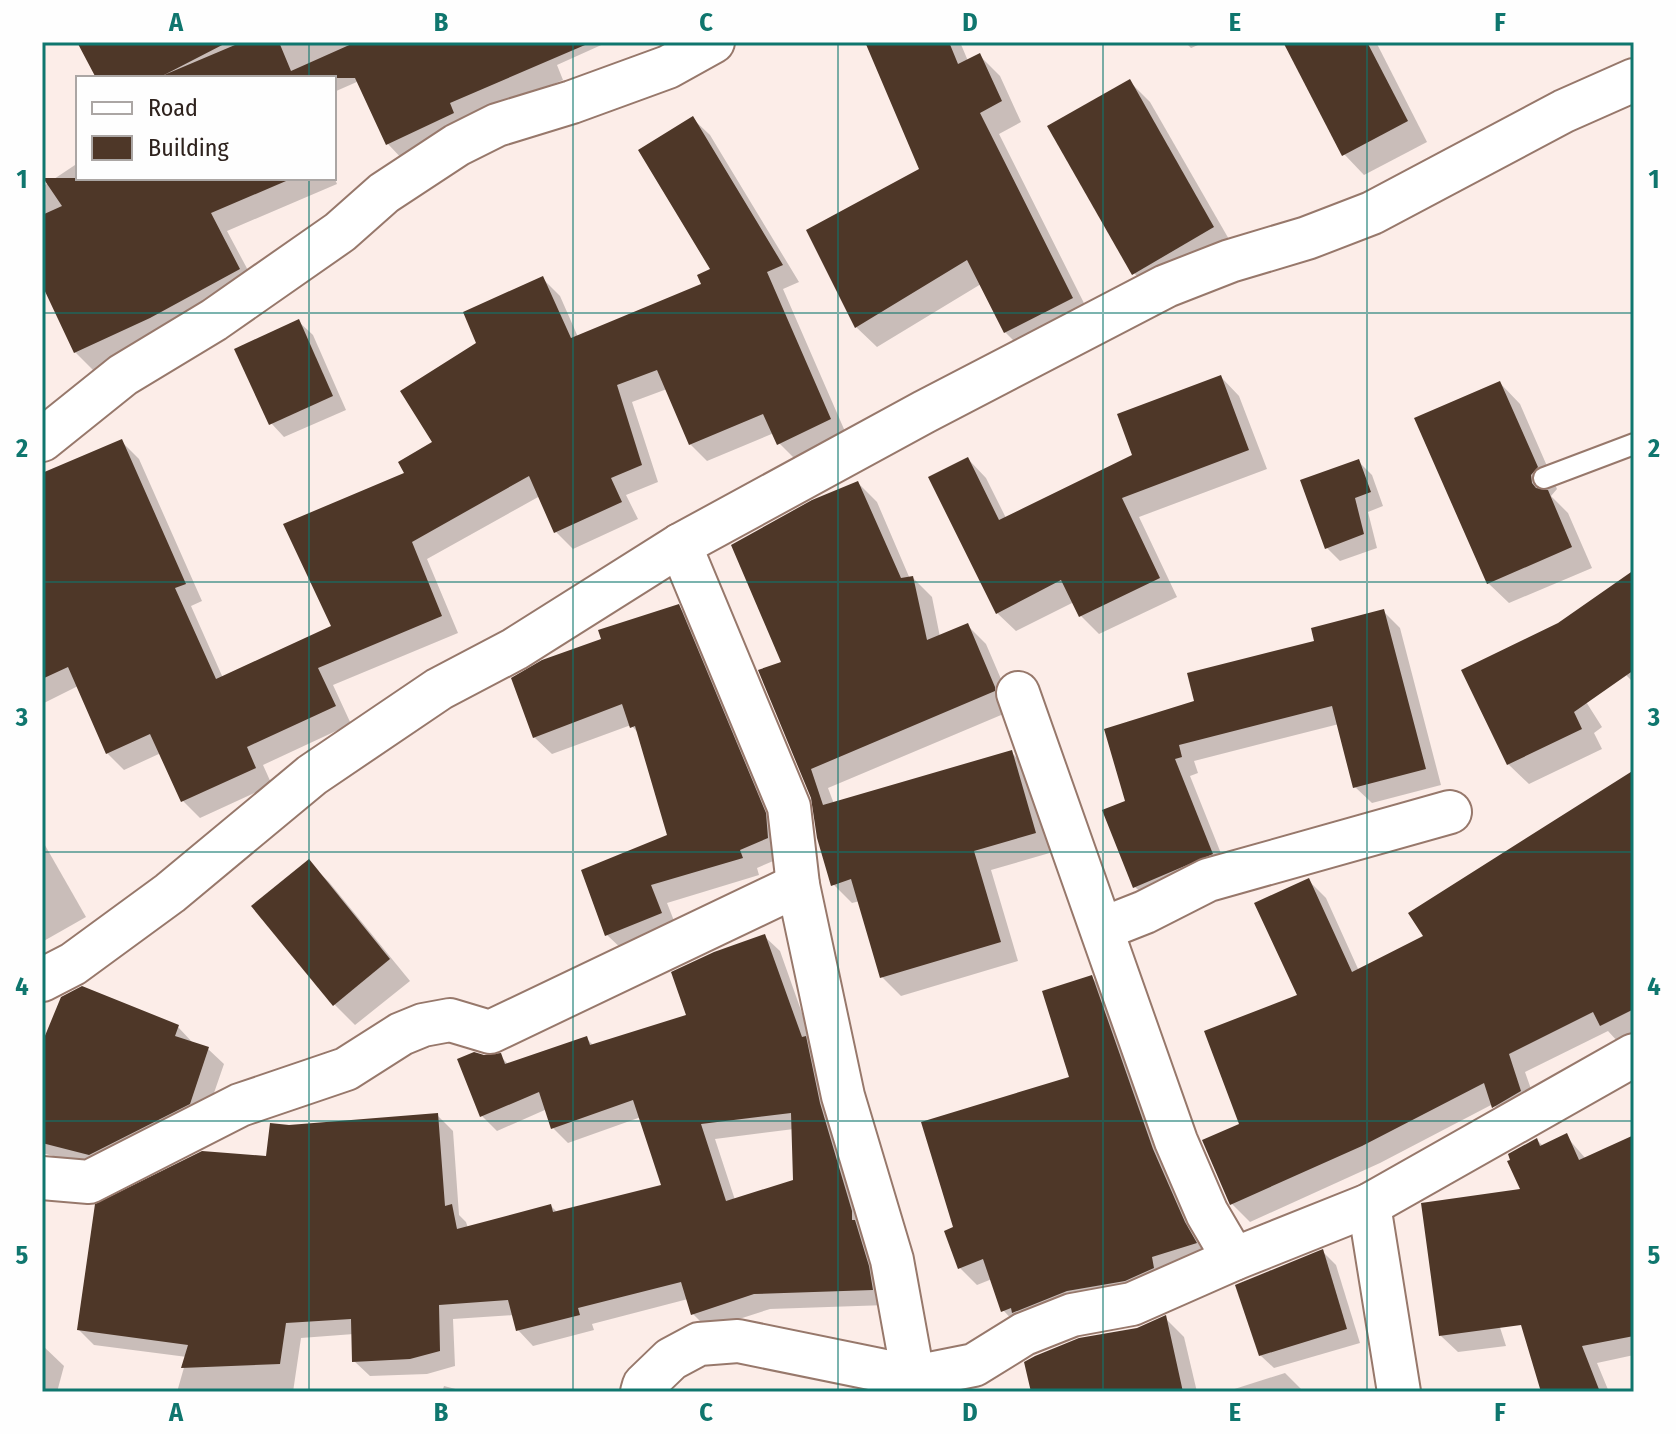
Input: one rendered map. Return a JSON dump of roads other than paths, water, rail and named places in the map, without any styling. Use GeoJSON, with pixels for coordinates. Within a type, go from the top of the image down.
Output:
{"type":"FeatureCollection","features":[{"type":"Feature","properties":{"kind":"street"},"geometry":{"type":"LineString","coordinates":[[42,440],[123,375],[214,320],[340,232],[384,193],[457,145],[497,125],[668,67],[713,42]]}},
{"type":"Feature","properties":{"kind":"street"},"geometry":{"type":"LineString","coordinates":[[42,980],[73,964],[170,893],[312,775],[439,689],[515,649],[680,545],[924,412],[1166,286],[1372,213],[1564,111],[1634,80]]}},
{"type":"Feature","properties":{"kind":"street"},"geometry":{"type":"LineString","coordinates":[[680,545],[789,807],[798,885],[843,1096],[892,1260],[915,1384]]}},
{"type":"Feature","properties":{"kind":"street"},"geometry":{"type":"LineString","coordinates":[[1018,693],[1176,1141],[1207,1213],[1234,1259]]}},
{"type":"Feature","properties":{"kind":"street"},"geometry":{"type":"LineString","coordinates":[[1102,929],[1145,912],[1208,880],[1450,812]]}},
{"type":"Feature","properties":{"kind":"street"},"geometry":{"type":"LineString","coordinates":[[42,1178],[89,1182],[240,1105],[346,1069],[401,1034],[423,1025],[450,1020],[490,1032],[798,885]]}},
{"type":"Feature","properties":{"kind":"street"},"geometry":{"type":"LineString","coordinates":[[642,1392],[644,1385],[671,1359],[699,1344],[738,1341],[915,1384],[974,1365],[1024,1334],[1072,1315],[1132,1304],[1369,1205],[1634,1055]]}},
{"type":"Feature","properties":{"kind":"street"},"geometry":{"type":"LineString","coordinates":[[1369,1205],[1399,1392]]}},
{"type":"Feature","properties":{"kind":"lane"},"geometry":{"type":"LineString","coordinates":[[1544,478],[1634,444]]}}]}
